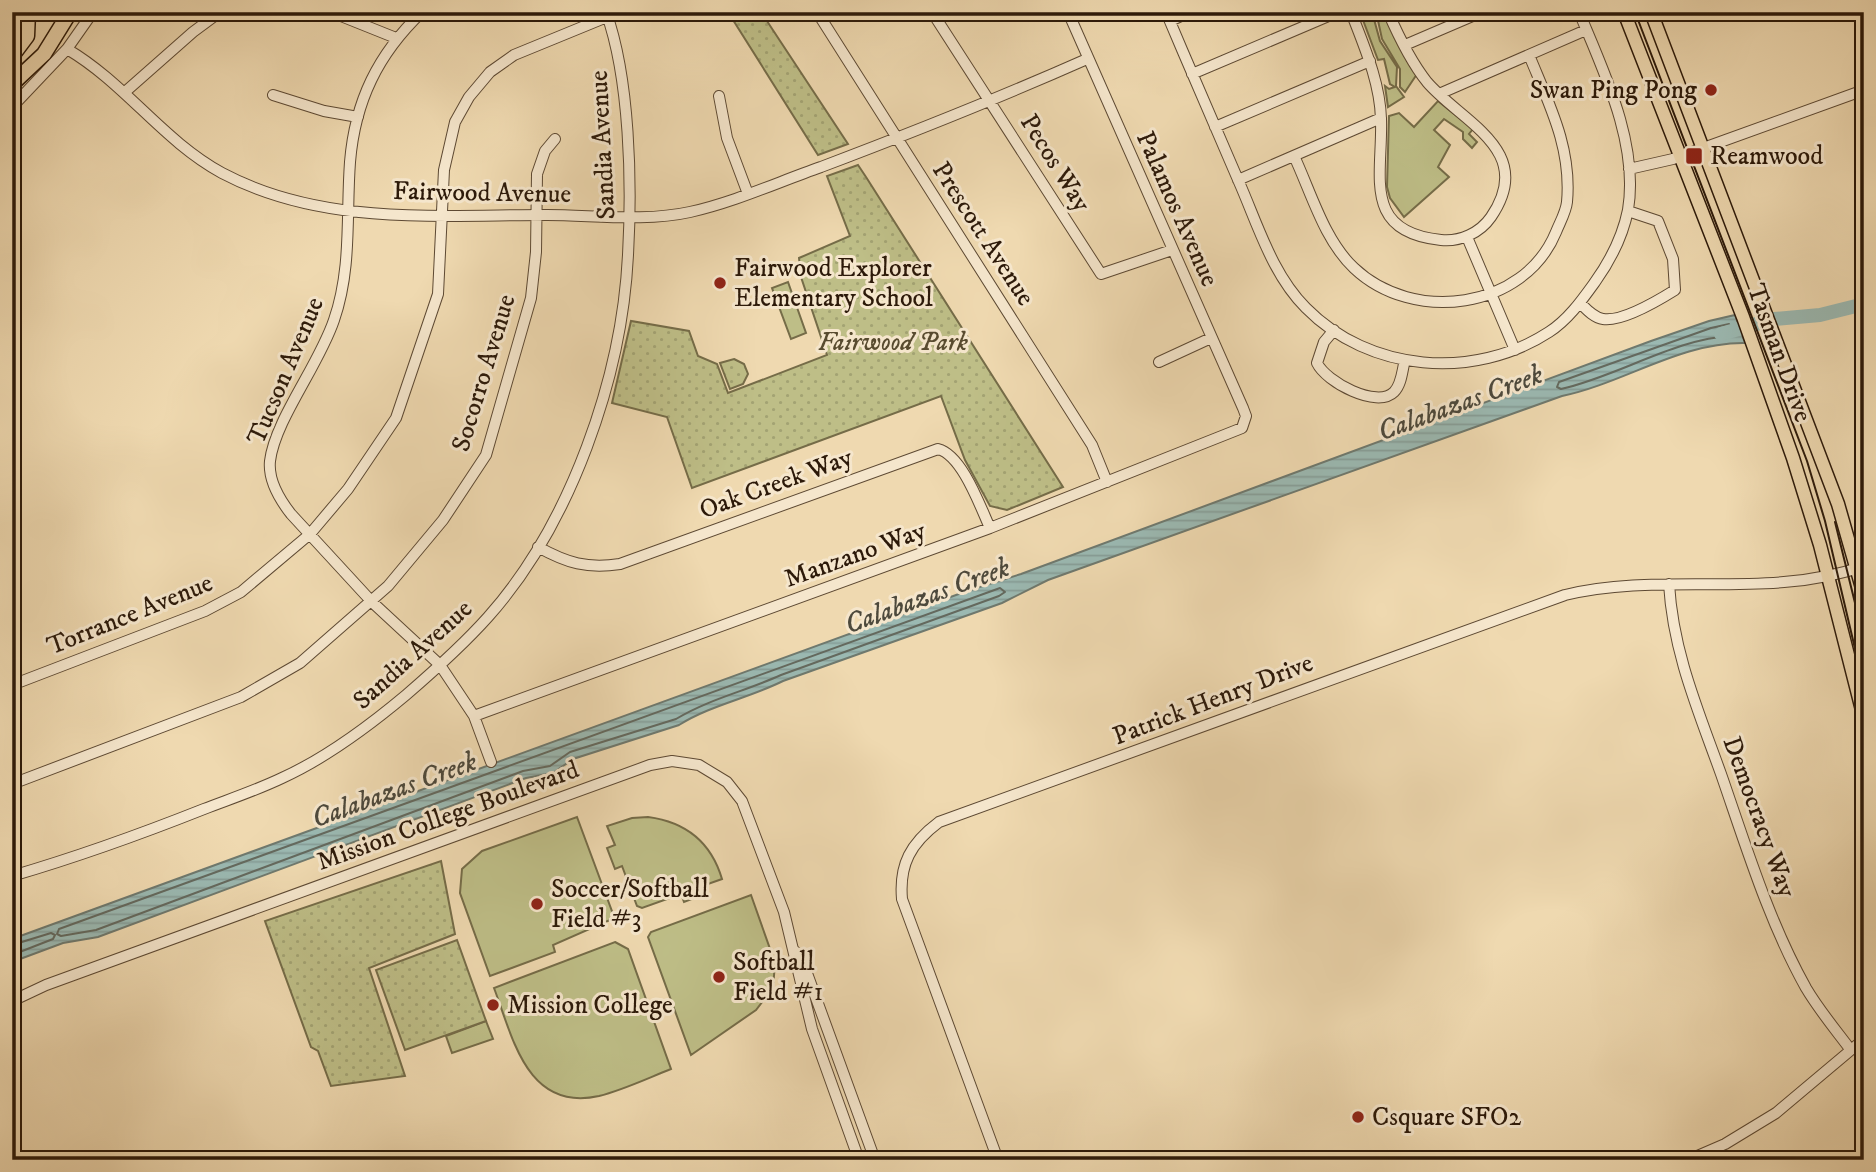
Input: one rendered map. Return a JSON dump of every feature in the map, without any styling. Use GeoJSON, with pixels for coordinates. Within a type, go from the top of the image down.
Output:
{"type":"FeatureCollection","features":[{"type":"Feature","properties":{"kind":"highway"},"geometry":{"type":"LineString","coordinates":[[12,56],[27,36],[28,12]]}},
{"type":"Feature","properties":{"kind":"highway"},"geometry":{"type":"LineString","coordinates":[[12,84],[44,54],[70,12]]}},
{"type":"Feature","properties":{"kind":"main road","name":"Tasman Drive"},"geometry":{"type":"LineString","coordinates":[[1624,12],[1757,354],[1799,475],[1864,718]]}},
{"type":"Feature","properties":{"kind":"main road","name":"Tasman Drive"},"geometry":{"type":"LineString","coordinates":[[1651,12],[1704,148],[1762,310],[1838,504],[1860,568],[1864,595]]}},
{"type":"Feature","properties":{"kind":"street"},"geometry":{"type":"LineString","coordinates":[[12,107],[67,49],[93,12]]}},
{"type":"Feature","properties":{"kind":"street"},"geometry":{"type":"LineString","coordinates":[[125,92],[220,12]]}},
{"type":"Feature","properties":{"kind":"street"},"geometry":{"type":"LineString","coordinates":[[331,12],[396,38]]}},
{"type":"Feature","properties":{"kind":"street","name":"Tucson Avenue"},"geometry":{"type":"LineString","coordinates":[[422,12],[396,38],[372,77],[358,117],[350,161],[350,212],[344,283],[321,354],[279,428],[270,463],[281,501],[372,602],[440,666],[474,716],[491,762]]}},
{"type":"Feature","properties":{"kind":"street","name":"Torrance Avenue"},"geometry":{"type":"LineString","coordinates":[[12,685],[205,611],[241,592],[310,534],[348,489],[396,418],[438,294],[447,149],[455,122],[469,97],[490,72],[514,55],[607,14],[619,12]]}},
{"type":"Feature","properties":{"kind":"street","name":"Prescott Avenue"},"geometry":{"type":"LineString","coordinates":[[817,12],[1092,445],[1107,482]]}},
{"type":"Feature","properties":{"kind":"street","name":"Pecos Way"},"geometry":{"type":"LineString","coordinates":[[932,12],[1101,274],[1172,250]]}},
{"type":"Feature","properties":{"kind":"street","name":"Palamos Avenue"},"geometry":{"type":"LineString","coordinates":[[1068,12],[1243,408],[1244,423]]}},
{"type":"Feature","properties":{"kind":"street"},"geometry":{"type":"LineString","coordinates":[[1190,12],[1168,17],[1277,269],[1306,308],[1334,330],[1373,354],[1459,365],[1515,350],[1550,331],[1580,303],[1609,261],[1628,211],[1629,169],[1624,133],[1579,12]]}},
{"type":"Feature","properties":{"kind":"street"},"geometry":{"type":"LineString","coordinates":[[1192,74],[1338,12]]}},
{"type":"Feature","properties":{"kind":"street"},"geometry":{"type":"LineString","coordinates":[[1351,12],[1370,61],[1381,118],[1377,180],[1380,199],[1390,217],[1405,231],[1420,237],[1450,241],[1467,237],[1490,219],[1502,191],[1504,169],[1489,136],[1425,80],[1388,12]]}},
{"type":"Feature","properties":{"kind":"street"},"geometry":{"type":"LineString","coordinates":[[1405,45],[1482,12]]}},
{"type":"Feature","properties":{"kind":"street","name":"Sandia Avenue"},"geometry":{"type":"LineString","coordinates":[[12,876],[166,824],[284,778],[370,724],[440,666],[490,615],[538,547],[578,472],[606,393],[629,283],[630,216],[622,68],[607,14]]}},
{"type":"Feature","properties":{"kind":"street"},"geometry":{"type":"LineString","coordinates":[[1439,94],[1586,30]]}},
{"type":"Feature","properties":{"kind":"street","name":"Fairwood Avenue"},"geometry":{"type":"LineString","coordinates":[[67,49],[125,92],[174,140],[222,173],[283,198],[350,212],[443,216],[630,216],[683,213],[748,194],[897,139],[1087,59]]}},
{"type":"Feature","properties":{"kind":"street"},"geometry":{"type":"LineString","coordinates":[[1294,156],[1331,237],[1353,268],[1369,280],[1388,290],[1428,302],[1467,301],[1492,295],[1525,273],[1551,244],[1567,205],[1568,164],[1561,131],[1529,55]]}},
{"type":"Feature","properties":{"kind":"street"},"geometry":{"type":"LineString","coordinates":[[1215,127],[1370,61]]}},
{"type":"Feature","properties":{"kind":"street"},"geometry":{"type":"LineString","coordinates":[[1629,169],[1649,167],[1680,157],[1864,90]]}},
{"type":"Feature","properties":{"kind":"street"},"geometry":{"type":"LineString","coordinates":[[273,95],[324,111],[358,117]]}},
{"type":"Feature","properties":{"kind":"street"},"geometry":{"type":"LineString","coordinates":[[719,96],[727,138],[748,194]]}},
{"type":"Feature","properties":{"kind":"street"},"geometry":{"type":"LineString","coordinates":[[1238,180],[1381,118]]}},
{"type":"Feature","properties":{"kind":"street","name":"Socorro Avenue"},"geometry":{"type":"LineString","coordinates":[[12,784],[240,697],[300,663],[372,602],[443,520],[486,455],[530,298],[537,215],[537,174],[545,151],[555,139]]}},
{"type":"Feature","properties":{"kind":"street"},"geometry":{"type":"LineString","coordinates":[[1580,303],[1597,318],[1611,319],[1650,304],[1675,290],[1673,259],[1658,221],[1628,211]]}},
{"type":"Feature","properties":{"kind":"street"},"geometry":{"type":"LineString","coordinates":[[1467,237],[1515,350]]}},
{"type":"Feature","properties":{"kind":"street"},"geometry":{"type":"LineString","coordinates":[[1334,330],[1324,342],[1317,363],[1327,377],[1339,385],[1380,398],[1389,396],[1399,385],[1405,360]]}},
{"type":"Feature","properties":{"kind":"street"},"geometry":{"type":"LineString","coordinates":[[1159,362],[1211,338]]}},
{"type":"Feature","properties":{"kind":"street","name":"Manzano Way"},"geometry":{"type":"LineString","coordinates":[[474,716],[990,528],[1056,499],[1237,432],[1244,423]]}},
{"type":"Feature","properties":{"kind":"street","name":"Oak Creek Way"},"geometry":{"type":"LineString","coordinates":[[538,547],[566,562],[587,568],[620,564],[938,449],[948,453],[965,477],[990,528]]}},
{"type":"Feature","properties":{"kind":"street","name":"Patrick Henry Drive"},"geometry":{"type":"LineString","coordinates":[[998,1160],[902,899],[901,879],[905,861],[915,842],[925,832],[955,815],[1122,757],[1543,601],[1595,587],[1758,584],[1827,576],[1860,568]]}},
{"type":"Feature","properties":{"kind":"street","name":"Democracy Way"},"geometry":{"type":"LineString","coordinates":[[1669,584],[1671,617],[1681,668],[1765,895],[1787,951],[1807,988],[1850,1049]]}},
{"type":"Feature","properties":{"kind":"street","name":"Mission College Boulevard"},"geometry":{"type":"LineString","coordinates":[[12,1001],[46,985],[667,761],[690,762],[709,769],[736,791],[751,824],[795,951],[804,965],[875,1160]]}},
{"type":"Feature","properties":{"kind":"street","name":"Mission College Boulevard"},"geometry":{"type":"LineString","coordinates":[[795,951],[795,967],[812,1029],[859,1160]]}},
{"type":"Feature","properties":{"kind":"street"},"geometry":{"type":"LineString","coordinates":[[1688,1160],[1725,1144],[1776,1113],[1864,1039]]}},
{"type":"Feature","properties":{"kind":"green space"},"geometry":{"type":"Polygon","coordinates":[[[728,12],[761,12],[848,144],[818,155],[728,12]]]}},
{"type":"Feature","properties":{"kind":"green space"},"geometry":{"type":"Polygon","coordinates":[[[1360,12],[1372,12],[1380,41],[1397,67],[1396,86],[1404,97],[1388,107],[1385,86],[1389,89],[1395,87],[1390,84],[1384,59],[1378,60],[1360,12]]]}},
{"type":"Feature","properties":{"kind":"green space"},"geometry":{"type":"Polygon","coordinates":[[[1383,12],[1417,74],[1405,92],[1400,87],[1400,69],[1382,39],[1377,16],[1383,12]]]}},
{"type":"Feature","properties":{"kind":"green space"},"geometry":{"type":"Polygon","coordinates":[[[1438,101],[1473,129],[1469,134],[1477,142],[1472,148],[1463,139],[1463,132],[1444,119],[1434,130],[1450,145],[1438,167],[1449,177],[1404,217],[1390,198],[1387,187],[1389,116],[1399,113],[1414,127],[1438,101]]]}},
{"type":"Feature","properties":{"kind":"green space","name":"Fairwood Park"},"geometry":{"type":"Polygon","coordinates":[[[858,165],[1063,487],[1007,510],[990,506],[965,460],[941,396],[692,488],[667,417],[612,403],[631,321],[689,331],[698,356],[717,364],[728,393],[827,355],[801,277],[799,258],[850,236],[827,176],[858,165]]]}},
{"type":"Feature","properties":{"kind":"green space"},"geometry":{"type":"Polygon","coordinates":[[[788,282],[806,333],[791,339],[772,288],[788,282]]]}},
{"type":"Feature","properties":{"kind":"green space"},"geometry":{"type":"Polygon","coordinates":[[[734,359],[744,364],[748,374],[743,384],[730,389],[720,363],[734,359]]]}},
{"type":"Feature","properties":{"kind":"green space","name":"Soccer/Softball Field #3"},"geometry":{"type":"Polygon","coordinates":[[[577,817],[613,914],[610,920],[553,945],[555,952],[490,976],[460,893],[462,869],[482,851],[577,817]]]}},
{"type":"Feature","properties":{"kind":"green space"},"geometry":{"type":"Polygon","coordinates":[[[648,817],[674,824],[695,836],[711,854],[722,879],[702,886],[705,894],[684,902],[681,894],[642,908],[637,906],[622,866],[615,869],[607,848],[615,845],[607,826],[632,818],[648,817]]]}},
{"type":"Feature","properties":{"kind":"green space"},"geometry":{"type":"Polygon","coordinates":[[[441,861],[455,934],[369,968],[405,1076],[331,1086],[318,1051],[311,1047],[265,921],[441,861]]]}},
{"type":"Feature","properties":{"kind":"green space","name":"Softball Field #1"},"geometry":{"type":"Polygon","coordinates":[[[751,895],[775,963],[773,988],[756,1010],[691,1055],[648,937],[651,932],[751,895]]]}},
{"type":"Feature","properties":{"kind":"green space"},"geometry":{"type":"Polygon","coordinates":[[[457,940],[486,1021],[405,1050],[376,970],[457,940]]]}},
{"type":"Feature","properties":{"kind":"green space"},"geometry":{"type":"Polygon","coordinates":[[[615,942],[628,949],[671,1069],[599,1096],[575,1098],[555,1093],[539,1082],[527,1067],[508,1028],[494,988],[615,942]]]}},
{"type":"Feature","properties":{"kind":"green space"},"geometry":{"type":"Polygon","coordinates":[[[486,1021],[493,1039],[452,1053],[446,1036],[486,1021]]]}},
{"type":"Feature","properties":{"kind":"water"},"geometry":{"type":"Polygon","coordinates":[[[1735,315],[1745,343],[1698,349],[1562,396],[1048,580],[1002,603],[783,681],[704,712],[679,725],[573,759],[553,773],[526,778],[98,937],[63,943],[12,962],[12,939],[967,591],[1021,574],[1651,341],[1735,315]]]}},
{"type":"Feature","properties":{"kind":"waterway","name":"Calabazas Creek"},"geometry":{"type":"LineString","coordinates":[[1721,334],[1774,319],[1820,315],[1864,304]]}},
{"type":"Feature","properties":{"kind":"tram line"},"geometry":{"type":"LineString","coordinates":[[1635,12],[1807,461],[1825,521],[1864,687]]}},
{"type":"Feature","properties":{"kind":"tram line"},"geometry":{"type":"LineString","coordinates":[[1835,522],[1857,611]]}},
{"type":"Feature","properties":{"kind":"place","name":"Swan Ping Pong"},"geometry":{"type":"Point","coordinates":[1711,90]}},
{"type":"Feature","properties":{"kind":"place","name":"Reamwood"},"geometry":{"type":"Point","coordinates":[1694,156]}},
{"type":"Feature","properties":{"kind":"place","name":"Fairwood Explorer Elementary School"},"geometry":{"type":"Point","coordinates":[720,283]}},
{"type":"Feature","properties":{"kind":"place","name":"Soccer/Softball Field #3"},"geometry":{"type":"Point","coordinates":[537,904]}},
{"type":"Feature","properties":{"kind":"place","name":"Softball Field #1"},"geometry":{"type":"Point","coordinates":[719,977]}},
{"type":"Feature","properties":{"kind":"place","name":"Mission College"},"geometry":{"type":"Point","coordinates":[493,1005]}},
{"type":"Feature","properties":{"kind":"place","name":"Csquare SFO2"},"geometry":{"type":"Point","coordinates":[1358,1117]}}]}
